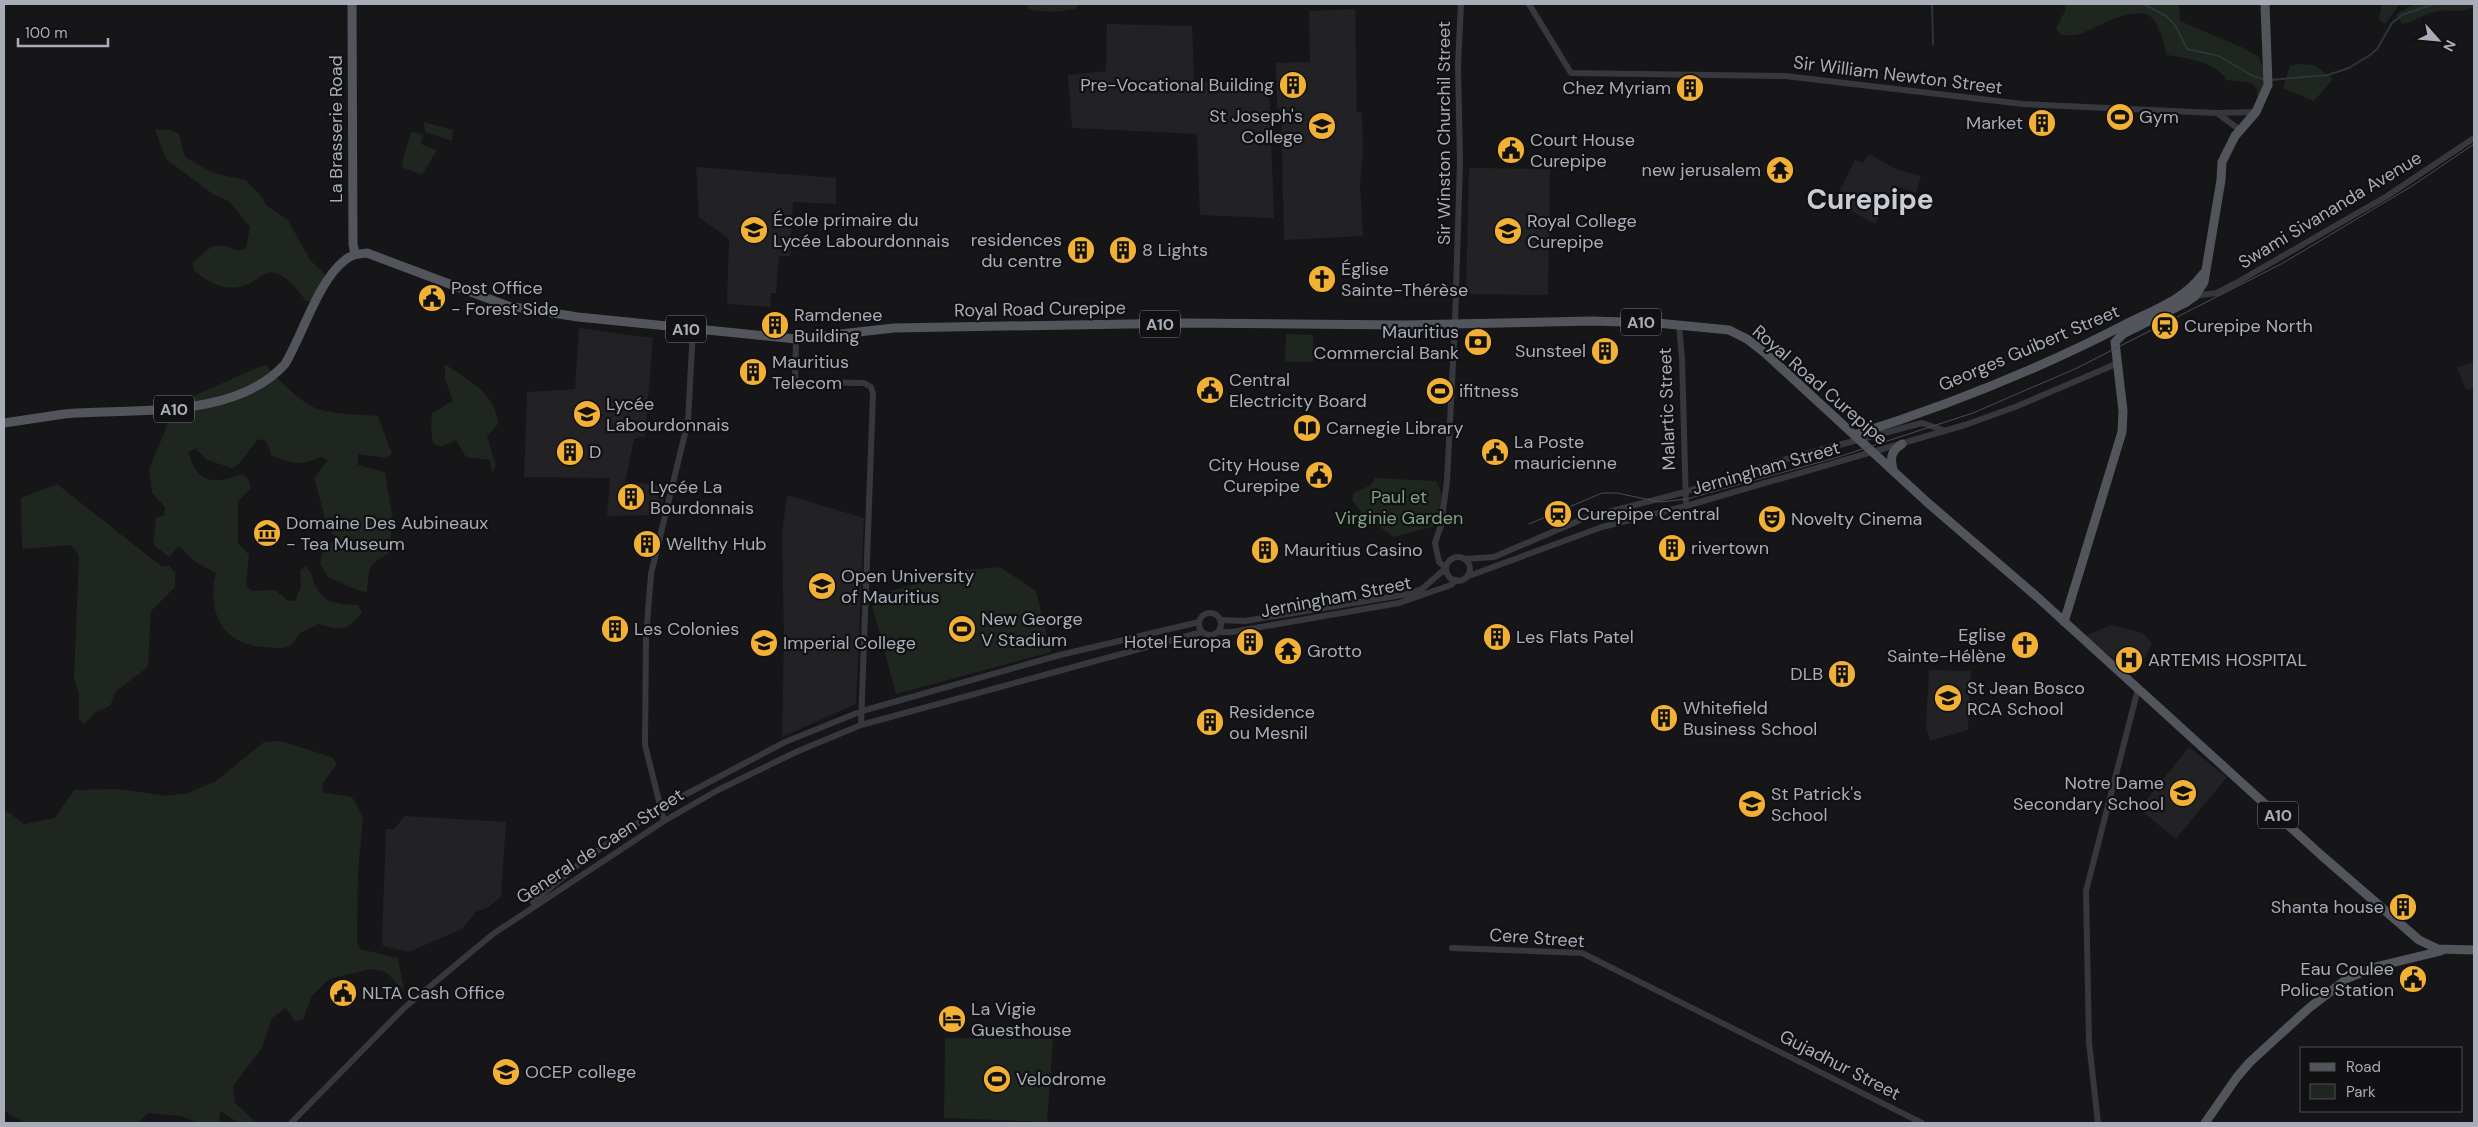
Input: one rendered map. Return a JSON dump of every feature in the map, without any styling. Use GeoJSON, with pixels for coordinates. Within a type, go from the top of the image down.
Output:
{"type":"FeatureCollection","features":[{"type":"Feature","properties":{"kind":"main road","name":"La Brasserie Road"},"geometry":{"type":"LineString","coordinates":[[352,4],[353,244],[355,254]]}},
{"type":"Feature","properties":{"kind":"main road","name":"Georges Guibert Street"},"geometry":{"type":"LineString","coordinates":[[1857,438],[2178,307],[2195,296],[2204,282],[2221,180],[2222,162],[2228,148],[2240,130],[2256,112],[2268,85],[2265,4]]}},
{"type":"Feature","properties":{"kind":"main road","name":"A10"},"geometry":{"type":"LineString","coordinates":[[4,423],[65,414],[197,407],[262,384],[285,364],[325,283],[345,260],[355,254],[375,255],[508,306],[578,317],[796,339]]}},
{"type":"Feature","properties":{"kind":"main road","name":"Georges Guibert Street"},"geometry":{"type":"LineString","coordinates":[[2124,329],[2171,303],[2192,288],[2205,272]]}},
{"type":"Feature","properties":{"kind":"main road","name":"Royal Road Curepipe"},"geometry":{"type":"LineString","coordinates":[[796,339],[865,330],[1184,323],[1389,325],[1554,320],[1678,325],[1729,330],[1748,339],[1831,411],[1857,438],[2064,622],[2321,855],[2422,942]]}},
{"type":"Feature","properties":{"kind":"main road"},"geometry":{"type":"LineString","coordinates":[[2064,622],[2122,432],[2123,411],[2116,364],[2115,342],[2124,329]]}},
{"type":"Feature","properties":{"kind":"main road"},"geometry":{"type":"LineString","coordinates":[[1893,470],[1890,457],[1895,448],[1902,444]]}},
{"type":"Feature","properties":{"kind":"main road","name":"A10"},"geometry":{"type":"LineString","coordinates":[[2422,942],[2445,950],[2474,950]]}},
{"type":"Feature","properties":{"kind":"main road"},"geometry":{"type":"LineString","coordinates":[[2418,955],[2422,949],[2422,942]]}},
{"type":"Feature","properties":{"kind":"main road"},"geometry":{"type":"LineString","coordinates":[[2206,1123],[2237,1077],[2250,1062],[2316,1002],[2348,978],[2375,967],[2418,955],[2445,950]]}},
{"type":"Feature","properties":{"kind":"street","name":"Sir Winston Churchil Street"},"geometry":{"type":"LineString","coordinates":[[1437,552],[1435,544],[1440,525],[1448,468],[1455,323],[1460,162],[1458,65],[1461,4]]}},
{"type":"Feature","properties":{"kind":"street","name":"Sir William Newton Street"},"geometry":{"type":"LineString","coordinates":[[1529,4],[1571,74],[1806,78],[2023,104],[2216,113],[2256,112]]}},
{"type":"Feature","properties":{"kind":"street"},"geometry":{"type":"LineString","coordinates":[[2216,113],[2233,123],[2240,130]]}},
{"type":"Feature","properties":{"kind":"street","name":"Swami Sivananda Avenue"},"geometry":{"type":"LineString","coordinates":[[2171,303],[2210,294],[2236,283],[2357,214],[2474,138]]}},
{"type":"Feature","properties":{"kind":"street"},"geometry":{"type":"LineString","coordinates":[[2204,282],[2210,294]]}},
{"type":"Feature","properties":{"kind":"street","name":"Malartic Street"},"geometry":{"type":"LineString","coordinates":[[1678,325],[1682,358],[1686,506]]}},
{"type":"Feature","properties":{"kind":"street"},"geometry":{"type":"LineString","coordinates":[[664,821],[645,746],[646,637],[649,587],[688,421],[693,329]]}},
{"type":"Feature","properties":{"kind":"street"},"geometry":{"type":"LineString","coordinates":[[796,339],[795,382],[864,382],[871,387],[873,394],[862,725]]}},
{"type":"Feature","properties":{"kind":"street","name":"Jerningham Street"},"geometry":{"type":"LineString","coordinates":[[1466,577],[1602,527],[1686,506],[1946,431],[2015,407],[2116,364]]}},
{"type":"Feature","properties":{"kind":"street"},"geometry":{"type":"LineString","coordinates":[[1857,438],[1922,423],[1946,431]]}},
{"type":"Feature","properties":{"kind":"street","name":"Jerningham Street"},"geometry":{"type":"LineString","coordinates":[[1465,559],[1494,557],[1585,518],[1685,492],[1857,438]]}},
{"type":"Feature","properties":{"kind":"street"},"geometry":{"type":"LineString","coordinates":[[1437,552],[1444,560],[1458,557],[1465,559],[1470,568],[1466,577],[1456,580],[1449,576],[1446,568],[1439,562],[1437,552]]}},
{"type":"Feature","properties":{"kind":"street"},"geometry":{"type":"LineString","coordinates":[[1446,568],[1452,559]]}},
{"type":"Feature","properties":{"kind":"street","name":"Jerningham Street"},"geometry":{"type":"LineString","coordinates":[[1220,620],[1245,621],[1385,599],[1416,592],[1446,568]]}},
{"type":"Feature","properties":{"kind":"street","name":"Jerningham Street"},"geometry":{"type":"LineString","coordinates":[[1218,632],[1232,632],[1399,602],[1451,585],[1456,580]]}},
{"type":"Feature","properties":{"kind":"street"},"geometry":{"type":"LineString","coordinates":[[1210,613],[1220,620],[1221,624],[1218,632],[1208,635],[1202,632],[1199,622],[1203,616],[1210,613]]}},
{"type":"Feature","properties":{"kind":"street","name":"General de Caen Street"},"geometry":{"type":"LineString","coordinates":[[510,922],[584,860],[660,808],[785,742],[862,710],[1060,655],[1199,622]]}},
{"type":"Feature","properties":{"kind":"street","name":"General de Caen Street"},"geometry":{"type":"LineString","coordinates":[[510,922],[664,821],[718,790],[796,752],[862,725],[1202,632]]}},
{"type":"Feature","properties":{"kind":"street"},"geometry":{"type":"LineString","coordinates":[[2098,1123],[2089,1042],[2086,891],[2138,689]]}},
{"type":"Feature","properties":{"kind":"street"},"geometry":{"type":"LineString","coordinates":[[292,1123],[411,1002],[510,922]]}},
{"type":"Feature","properties":{"kind":"street","name":"Cere Street"},"geometry":{"type":"LineString","coordinates":[[1452,948],[1582,953],[1745,1033]]}},
{"type":"Feature","properties":{"kind":"street","name":"Gujadhur Street"},"geometry":{"type":"LineString","coordinates":[[1745,1033],[1922,1123]]}},
{"type":"Feature","properties":{"kind":"shaded area","name":"St Joseph's College"},"geometry":{"type":"Polygon","coordinates":[[[1355,9],[1357,112],[1362,112],[1363,155],[1360,185],[1363,236],[1284,240],[1281,111],[1277,107],[1276,63],[1310,62],[1309,11],[1355,9]]]}},
{"type":"Feature","properties":{"kind":"shaded area"},"geometry":{"type":"Polygon","coordinates":[[[1107,24],[1192,26],[1194,81],[1269,84],[1274,218],[1200,215],[1197,134],[1072,128],[1068,75],[1106,71],[1107,24]]]}},
{"type":"Feature","properties":{"kind":"shaded area"},"geometry":{"type":"Polygon","coordinates":[[[1869,154],[1896,169],[1921,176],[1916,193],[1894,185],[1875,224],[1834,201],[1855,160],[1863,163],[1869,154]]]}},
{"type":"Feature","properties":{"kind":"shaded area","name":"École primaire du Lycée Labourdonnais"},"geometry":{"type":"Polygon","coordinates":[[[696,167],[836,178],[836,204],[793,202],[790,256],[779,256],[776,293],[771,293],[770,307],[727,304],[729,239],[699,217],[696,167]]]}},
{"type":"Feature","properties":{"kind":"shaded area","name":"Royal College Curepipe"},"geometry":{"type":"Polygon","coordinates":[[[1469,168],[1550,169],[1548,295],[1466,294],[1469,168]]]}},
{"type":"Feature","properties":{"kind":"shaded area","name":"Lycée Labourdonnais"},"geometry":{"type":"Polygon","coordinates":[[[579,328],[653,338],[645,436],[634,439],[625,482],[666,485],[661,515],[607,516],[610,478],[524,477],[527,392],[575,389],[579,328]]]}},
{"type":"Feature","properties":{"kind":"shaded area"},"geometry":{"type":"Polygon","coordinates":[[[2474,362],[2474,388],[2466,390],[2457,367],[2474,362]]]}},
{"type":"Feature","properties":{"kind":"shaded area","name":"Open University of Mauritius"},"geometry":{"type":"Polygon","coordinates":[[[787,495],[864,518],[856,704],[782,737],[784,640],[782,533],[787,495]]]}},
{"type":"Feature","properties":{"kind":"shaded area","name":"ARTEMIS HOSPITAL"},"geometry":{"type":"Polygon","coordinates":[[[2111,625],[2143,633],[2152,644],[2135,676],[2085,636],[2111,625]]]}},
{"type":"Feature","properties":{"kind":"shaded area","name":"St Jean Bosco RCA School"},"geometry":{"type":"Polygon","coordinates":[[[1929,670],[1971,671],[1968,730],[1930,741],[1926,726],[1929,670]]]}},
{"type":"Feature","properties":{"kind":"shaded area","name":"Notre Dame Secondary School"},"geometry":{"type":"Polygon","coordinates":[[[2189,747],[2227,777],[2176,839],[2139,809],[2189,747]]]}},
{"type":"Feature","properties":{"kind":"shaded area"},"geometry":{"type":"Polygon","coordinates":[[[405,816],[506,822],[501,896],[489,907],[476,912],[462,929],[409,952],[383,946],[382,939],[386,829],[394,829],[405,816]]]}},
{"type":"Feature","properties":{"kind":"green space"},"geometry":{"type":"Polygon","coordinates":[[[1028,4],[1079,4],[1075,9],[1052,12],[1028,9],[1028,4]]]}},
{"type":"Feature","properties":{"kind":"green space"},"geometry":{"type":"Polygon","coordinates":[[[2064,4],[2179,4],[2180,21],[2246,49],[2259,57],[2268,81],[2263,96],[2257,96],[2257,89],[2251,83],[2226,80],[2222,74],[2209,65],[2191,59],[2167,55],[2158,27],[2153,19],[2146,15],[2137,13],[2127,15],[2078,35],[2061,35],[2056,29],[2066,9],[2064,4]]]}},
{"type":"Feature","properties":{"kind":"green space"},"geometry":{"type":"Polygon","coordinates":[[[2382,4],[2405,4],[2406,6],[2399,5],[2385,24],[2379,19],[2382,4]]]}},
{"type":"Feature","properties":{"kind":"green space"},"geometry":{"type":"Polygon","coordinates":[[[2415,4],[2474,4],[2474,7],[2461,11],[2434,12],[2402,24],[2396,14],[2415,4]]]}},
{"type":"Feature","properties":{"kind":"green space"},"geometry":{"type":"Polygon","coordinates":[[[2298,64],[2314,65],[2333,79],[2314,101],[2283,88],[2290,66],[2298,64]]]}},
{"type":"Feature","properties":{"kind":"green space"},"geometry":{"type":"Polygon","coordinates":[[[424,122],[453,130],[452,141],[425,132],[424,122]]]}},
{"type":"Feature","properties":{"kind":"green space"},"geometry":{"type":"Polygon","coordinates":[[[155,130],[171,130],[179,134],[185,157],[213,173],[245,180],[262,197],[266,205],[288,220],[310,260],[325,274],[315,301],[306,301],[288,281],[275,273],[267,273],[248,284],[232,288],[217,285],[194,271],[193,263],[204,252],[213,247],[218,245],[238,251],[246,248],[250,227],[229,201],[214,195],[166,159],[155,130]]]}},
{"type":"Feature","properties":{"kind":"green space"},"geometry":{"type":"Polygon","coordinates":[[[411,132],[423,134],[421,144],[437,150],[422,175],[401,167],[411,132]]]}},
{"type":"Feature","properties":{"kind":"green space"},"geometry":{"type":"Polygon","coordinates":[[[1286,334],[1313,335],[1313,362],[1285,362],[1286,334]]]}},
{"type":"Feature","properties":{"kind":"green space"},"geometry":{"type":"Polygon","coordinates":[[[445,364],[480,389],[487,396],[496,413],[498,424],[487,436],[496,466],[492,473],[490,460],[466,457],[456,440],[441,447],[433,443],[432,413],[453,401],[445,379],[445,364]]]}},
{"type":"Feature","properties":{"kind":"green space"},"geometry":{"type":"Polygon","coordinates":[[[266,365],[294,394],[313,407],[336,413],[378,416],[392,454],[385,458],[358,454],[358,465],[385,472],[393,520],[389,553],[370,568],[367,592],[359,591],[328,577],[320,563],[324,548],[336,539],[327,525],[314,478],[328,460],[321,457],[302,463],[286,461],[272,456],[266,441],[258,439],[239,464],[232,468],[207,460],[196,449],[188,452],[197,471],[208,479],[224,479],[243,474],[249,480],[251,488],[238,502],[238,543],[249,555],[246,586],[252,591],[275,590],[287,600],[295,601],[301,587],[300,571],[305,566],[311,574],[316,587],[324,597],[334,602],[358,605],[362,612],[352,623],[344,628],[333,628],[319,624],[302,632],[289,646],[280,648],[249,645],[237,640],[227,632],[220,623],[216,612],[214,587],[216,573],[194,561],[179,546],[169,557],[153,544],[156,517],[164,516],[165,507],[152,493],[149,469],[165,431],[169,416],[179,405],[200,393],[266,365]]]}},
{"type":"Feature","properties":{"kind":"green space","name":"Paul et Virginie Garden"},"geometry":{"type":"Polygon","coordinates":[[[1375,478],[1436,481],[1442,497],[1439,525],[1394,537],[1364,516],[1352,500],[1354,493],[1371,485],[1375,478]]]}},
{"type":"Feature","properties":{"kind":"green space"},"geometry":{"type":"Polygon","coordinates":[[[57,484],[161,566],[169,566],[175,572],[175,587],[151,611],[148,667],[116,691],[110,706],[94,713],[84,725],[79,718],[79,694],[74,678],[79,556],[71,545],[22,549],[21,498],[57,484]]]}},
{"type":"Feature","properties":{"kind":"green space","name":"New George V Stadium"},"geometry":{"type":"Polygon","coordinates":[[[1000,567],[1036,591],[1051,652],[896,694],[872,606],[890,601],[888,592],[966,570],[1000,567]]]}},
{"type":"Feature","properties":{"kind":"green space"},"geometry":{"type":"Polygon","coordinates":[[[280,741],[332,757],[337,764],[323,783],[322,792],[352,797],[363,818],[358,871],[357,942],[360,949],[398,958],[404,991],[386,972],[371,969],[329,979],[312,996],[303,1019],[295,1021],[286,1008],[272,1018],[262,1048],[233,1086],[235,1103],[257,1123],[239,1123],[220,1111],[219,1123],[198,1123],[182,1116],[148,1113],[138,1123],[25,1123],[4,1111],[4,809],[24,824],[55,818],[74,790],[119,789],[167,796],[188,793],[216,781],[264,742],[280,741]]]}},
{"type":"Feature","properties":{"kind":"green space","name":"Velodrome"},"geometry":{"type":"Polygon","coordinates":[[[945,1038],[1053,1039],[1047,1122],[944,1118],[945,1038]]]}},
{"type":"Feature","properties":{"kind":"waterway"},"geometry":{"type":"LineString","coordinates":[[1932,4],[1933,44]]}},
{"type":"Feature","properties":{"kind":"waterway"},"geometry":{"type":"LineString","coordinates":[[2144,4],[2166,16],[2175,25],[2187,49],[2219,56],[2251,75],[2265,80]]}},
{"type":"Feature","properties":{"kind":"waterway"},"geometry":{"type":"LineString","coordinates":[[2270,80],[2328,75],[2349,68],[2377,49],[2392,23],[2402,15],[2434,4]]}},
{"type":"Feature","properties":{"kind":"waterway"},"geometry":{"type":"LineString","coordinates":[[2448,4],[2456,4]]}},
{"type":"Feature","properties":{"kind":"tram line"},"geometry":{"type":"LineString","coordinates":[[1529,524],[1602,493],[1617,493],[1660,502],[1687,499],[1835,458],[1973,413],[2077,368],[2283,263],[2412,186],[2474,144]]}},
{"type":"Feature","properties":{"kind":"place","name":"Pre-Vocational Building"},"geometry":{"type":"Point","coordinates":[1293,85]}},
{"type":"Feature","properties":{"kind":"place","name":"Chez Myriam"},"geometry":{"type":"Point","coordinates":[1690,88]}},
{"type":"Feature","properties":{"kind":"place","name":"Gym"},"geometry":{"type":"Point","coordinates":[2120,117]}},
{"type":"Feature","properties":{"kind":"place","name":"Market"},"geometry":{"type":"Point","coordinates":[2042,123]}},
{"type":"Feature","properties":{"kind":"place","name":"St Joseph's College"},"geometry":{"type":"Point","coordinates":[1322,126]}},
{"type":"Feature","properties":{"kind":"place","name":"Court House Curepipe"},"geometry":{"type":"Point","coordinates":[1511,150]}},
{"type":"Feature","properties":{"kind":"place","name":"new jerusalem"},"geometry":{"type":"Point","coordinates":[1780,170]}},
{"type":"Feature","properties":{"kind":"place","name":"École primaire du Lycée Labourdonnais"},"geometry":{"type":"Point","coordinates":[754,230]}},
{"type":"Feature","properties":{"kind":"place","name":"Royal College Curepipe"},"geometry":{"type":"Point","coordinates":[1508,231]}},
{"type":"Feature","properties":{"kind":"place","name":"residences du centre"},"geometry":{"type":"Point","coordinates":[1081,250]}},
{"type":"Feature","properties":{"kind":"place","name":"8 Lights"},"geometry":{"type":"Point","coordinates":[1123,250]}},
{"type":"Feature","properties":{"kind":"place","name":"Église Sainte-Thérèse"},"geometry":{"type":"Point","coordinates":[1322,279]}},
{"type":"Feature","properties":{"kind":"place","name":"Post Office - Forest Side"},"geometry":{"type":"Point","coordinates":[432,298]}},
{"type":"Feature","properties":{"kind":"place","name":"Ramdenee Building"},"geometry":{"type":"Point","coordinates":[775,325]}},
{"type":"Feature","properties":{"kind":"place","name":"Curepipe North"},"geometry":{"type":"Point","coordinates":[2165,326]}},
{"type":"Feature","properties":{"kind":"place","name":"Mauritius Commercial Bank"},"geometry":{"type":"Point","coordinates":[1478,342]}},
{"type":"Feature","properties":{"kind":"place","name":"Sunsteel"},"geometry":{"type":"Point","coordinates":[1605,351]}},
{"type":"Feature","properties":{"kind":"place","name":"Mauritius Telecom"},"geometry":{"type":"Point","coordinates":[753,372]}},
{"type":"Feature","properties":{"kind":"place","name":"Central Electricity Board"},"geometry":{"type":"Point","coordinates":[1210,390]}},
{"type":"Feature","properties":{"kind":"place","name":"ifitness"},"geometry":{"type":"Point","coordinates":[1440,391]}},
{"type":"Feature","properties":{"kind":"place","name":"Lycée Labourdonnais"},"geometry":{"type":"Point","coordinates":[587,414]}},
{"type":"Feature","properties":{"kind":"place","name":"Carnegie Library"},"geometry":{"type":"Point","coordinates":[1307,428]}},
{"type":"Feature","properties":{"kind":"place","name":"D"},"geometry":{"type":"Point","coordinates":[570,452]}},
{"type":"Feature","properties":{"kind":"place","name":"La Poste mauricienne"},"geometry":{"type":"Point","coordinates":[1495,452]}},
{"type":"Feature","properties":{"kind":"place","name":"City House Curepipe"},"geometry":{"type":"Point","coordinates":[1319,475]}},
{"type":"Feature","properties":{"kind":"place","name":"Lycée La Bourdonnais"},"geometry":{"type":"Point","coordinates":[631,497]}},
{"type":"Feature","properties":{"kind":"place","name":"Curepipe Central"},"geometry":{"type":"Point","coordinates":[1558,514]}},
{"type":"Feature","properties":{"kind":"place","name":"Novelty Cinema"},"geometry":{"type":"Point","coordinates":[1772,519]}},
{"type":"Feature","properties":{"kind":"place","name":"Domaine Des Aubineaux - Tea Museum"},"geometry":{"type":"Point","coordinates":[267,533]}},
{"type":"Feature","properties":{"kind":"place","name":"Wellthy Hub"},"geometry":{"type":"Point","coordinates":[647,544]}},
{"type":"Feature","properties":{"kind":"place","name":"rivertown"},"geometry":{"type":"Point","coordinates":[1672,548]}},
{"type":"Feature","properties":{"kind":"place","name":"Mauritius Casino"},"geometry":{"type":"Point","coordinates":[1265,550]}},
{"type":"Feature","properties":{"kind":"place","name":"Open University of Mauritius"},"geometry":{"type":"Point","coordinates":[822,586]}},
{"type":"Feature","properties":{"kind":"place","name":"Les Colonies"},"geometry":{"type":"Point","coordinates":[615,629]}},
{"type":"Feature","properties":{"kind":"place","name":"New George V Stadium"},"geometry":{"type":"Point","coordinates":[962,629]}},
{"type":"Feature","properties":{"kind":"place","name":"Les Flats Patel"},"geometry":{"type":"Point","coordinates":[1497,637]}},
{"type":"Feature","properties":{"kind":"place","name":"Hotel Europa"},"geometry":{"type":"Point","coordinates":[1250,642]}},
{"type":"Feature","properties":{"kind":"place","name":"Imperial College"},"geometry":{"type":"Point","coordinates":[764,643]}},
{"type":"Feature","properties":{"kind":"place","name":"Eglise Sainte-Hélène"},"geometry":{"type":"Point","coordinates":[2025,645]}},
{"type":"Feature","properties":{"kind":"place","name":"Grotto"},"geometry":{"type":"Point","coordinates":[1288,651]}},
{"type":"Feature","properties":{"kind":"place","name":"ARTEMIS HOSPITAL"},"geometry":{"type":"Point","coordinates":[2129,660]}},
{"type":"Feature","properties":{"kind":"place","name":"DLB"},"geometry":{"type":"Point","coordinates":[1842,674]}},
{"type":"Feature","properties":{"kind":"place","name":"St Jean Bosco RCA School"},"geometry":{"type":"Point","coordinates":[1948,698]}},
{"type":"Feature","properties":{"kind":"place","name":"Whitefield Business School"},"geometry":{"type":"Point","coordinates":[1664,718]}},
{"type":"Feature","properties":{"kind":"place","name":"Residence ou Mesnil"},"geometry":{"type":"Point","coordinates":[1210,722]}},
{"type":"Feature","properties":{"kind":"place","name":"Notre Dame Secondary School"},"geometry":{"type":"Point","coordinates":[2183,793]}},
{"type":"Feature","properties":{"kind":"place","name":"St Patrick's School"},"geometry":{"type":"Point","coordinates":[1752,804]}},
{"type":"Feature","properties":{"kind":"place","name":"Shanta house"},"geometry":{"type":"Point","coordinates":[2403,907]}},
{"type":"Feature","properties":{"kind":"place","name":"Eau Coulee Police Station"},"geometry":{"type":"Point","coordinates":[2413,979]}},
{"type":"Feature","properties":{"kind":"place","name":"NLTA Cash Office"},"geometry":{"type":"Point","coordinates":[343,993]}},
{"type":"Feature","properties":{"kind":"place","name":"La Vigie Guesthouse"},"geometry":{"type":"Point","coordinates":[952,1019]}},
{"type":"Feature","properties":{"kind":"place","name":"OCEP college"},"geometry":{"type":"Point","coordinates":[506,1072]}},
{"type":"Feature","properties":{"kind":"place","name":"Velodrome"},"geometry":{"type":"Point","coordinates":[997,1079]}},
{"type":"Feature","properties":{"kind":"district","name":"Curepipe"},"geometry":{"type":"Point","coordinates":[1870,199]}}]}
